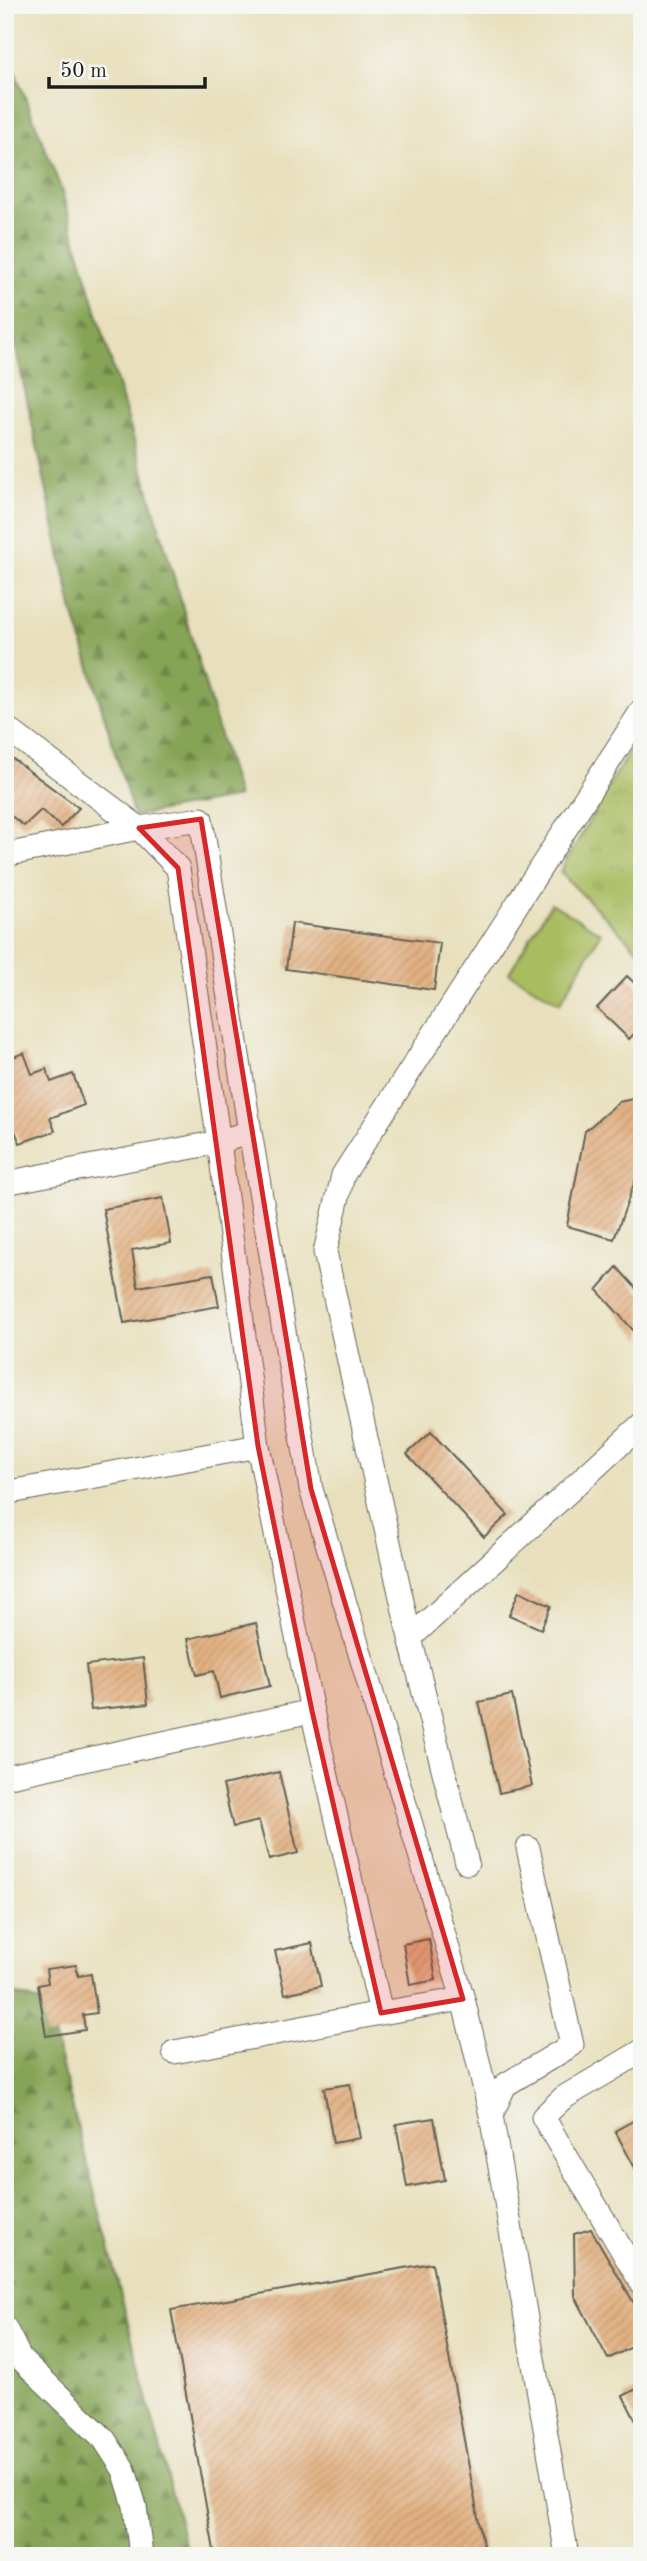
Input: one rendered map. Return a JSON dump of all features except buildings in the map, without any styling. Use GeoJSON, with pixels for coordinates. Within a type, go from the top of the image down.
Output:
{"type":"FeatureCollection","features":[{"type":"Feature","properties":{"kind":"street"},"geometry":{"type":"LineString","coordinates":[[467,1863],[410,1638],[325,1252],[343,1175],[642,710]]}},
{"type":"Feature","properties":{"kind":"street"},"geometry":{"type":"LineString","coordinates":[[5,727],[139,828],[178,868],[219,1142],[258,1446],[312,1711],[381,2013]]}},
{"type":"Feature","properties":{"kind":"street"},"geometry":{"type":"LineString","coordinates":[[5,855],[139,828],[201,819],[250,1132],[311,1489],[463,1999],[491,2115],[567,2556]]}},
{"type":"Feature","properties":{"kind":"street"},"geometry":{"type":"LineString","coordinates":[[5,1183],[219,1142],[250,1132]]}},
{"type":"Feature","properties":{"kind":"street"},"geometry":{"type":"LineString","coordinates":[[410,1638],[642,1424]]}},
{"type":"Feature","properties":{"kind":"street"},"geometry":{"type":"LineString","coordinates":[[5,1493],[258,1446]]}},
{"type":"Feature","properties":{"kind":"street"},"geometry":{"type":"LineString","coordinates":[[5,1777],[312,1711]]}},
{"type":"Feature","properties":{"kind":"street"},"geometry":{"type":"LineString","coordinates":[[491,2115],[505,2085],[572,2045],[528,1848]]}},
{"type":"Feature","properties":{"kind":"street"},"geometry":{"type":"LineString","coordinates":[[174,2052],[463,1999]]}},
{"type":"Feature","properties":{"kind":"street"},"geometry":{"type":"LineString","coordinates":[[642,2051],[563,2098],[543,2117],[642,2284]]}},
{"type":"Feature","properties":{"kind":"street"},"geometry":{"type":"LineString","coordinates":[[5,2328],[20,2358],[104,2439],[124,2470],[135,2506],[141,2556]]}},
{"type":"Feature","properties":{"kind":"highlighted area"},"geometry":{"type":"Polygon","coordinates":[[[201,819],[311,1489],[463,1999],[381,2013],[312,1711],[258,1446],[178,868],[139,828],[201,819]]]}},
{"type":"Feature","properties":{"kind":"green space"},"geometry":{"type":"Polygon","coordinates":[[[5,46],[60,186],[238,797],[134,816],[72,608],[5,298],[5,46]]]}},
{"type":"Feature","properties":{"kind":"green space"},"geometry":{"type":"Polygon","coordinates":[[[642,729],[642,954],[560,872],[642,729]]]}},
{"type":"Feature","properties":{"kind":"green space"},"geometry":{"type":"Polygon","coordinates":[[[551,903],[601,933],[560,1003],[509,973],[551,903]]]}},
{"type":"Feature","properties":{"kind":"green space"},"geometry":{"type":"Polygon","coordinates":[[[5,1991],[46,2004],[188,2556],[5,2556],[5,1991]]]}}]}
